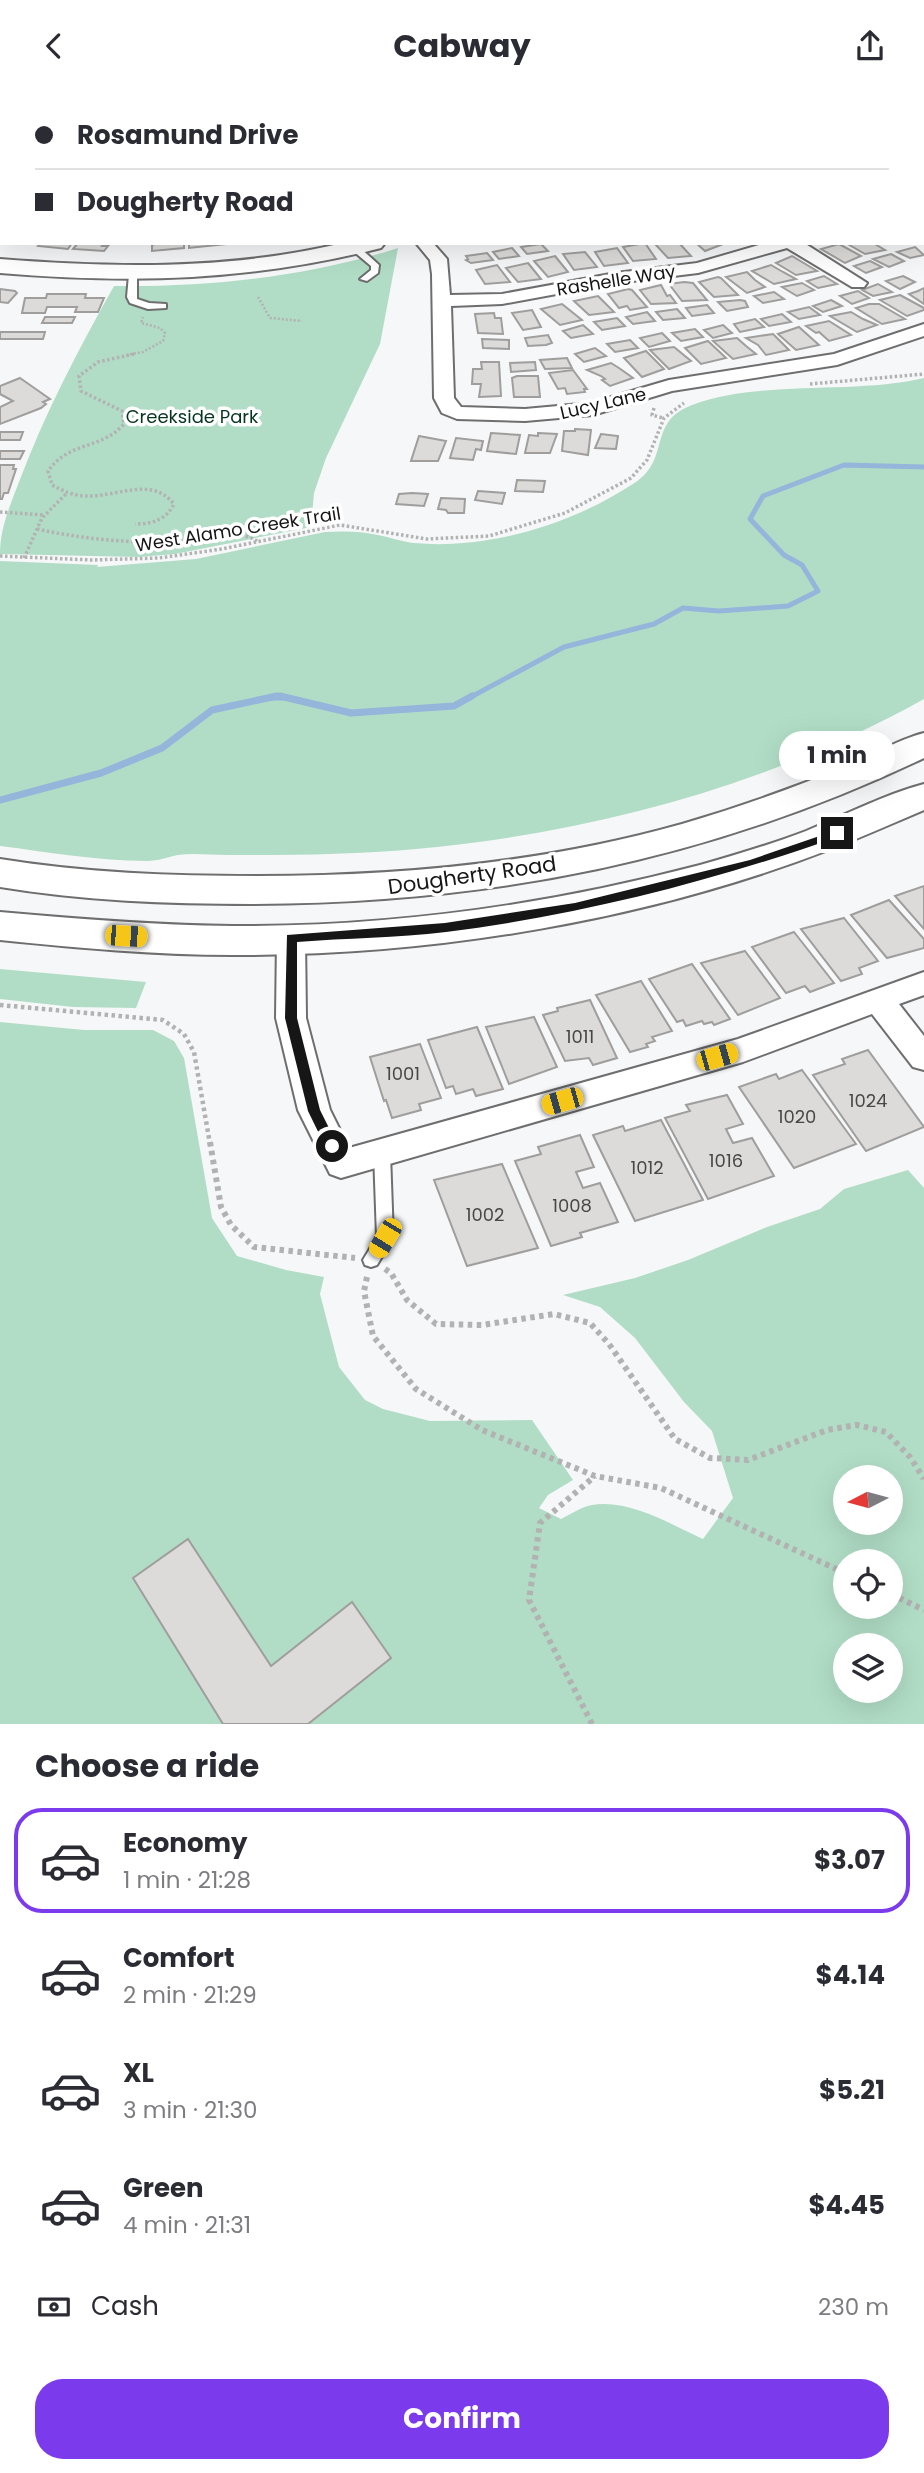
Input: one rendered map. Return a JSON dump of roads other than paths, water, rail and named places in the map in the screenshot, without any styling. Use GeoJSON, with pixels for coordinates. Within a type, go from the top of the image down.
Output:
{"type":"FeatureCollection","features":[{"type":"Feature","properties":{"kind":"main road"},"geometry":{"type":"LineString","coordinates":[[0,266],[133,275],[267,266],[364,246]]}},
{"type":"Feature","properties":{"kind":"main road","name":"Dougherty Road"},"geometry":{"type":"LineString","coordinates":[[15,876],[190,890],[332,889],[425,884],[549,866],[666,840],[770,809],[868,771],[924,744]]}},
{"type":"Feature","properties":{"kind":"main road"},"geometry":{"type":"LineString","coordinates":[[0,926],[183,939],[291,938],[445,928],[575,907],[752,863],[819,841],[924,796]]}},
{"type":"Feature","properties":{"kind":"street","name":"Lucy Lane"},"geometry":{"type":"LineString","coordinates":[[426,245],[438,259],[443,301],[444,398],[449,409],[479,415],[548,414],[593,409],[669,386],[836,359],[924,330]]}},
{"type":"Feature","properties":{"kind":"street","name":"Rashelle Way"},"geometry":{"type":"LineString","coordinates":[[443,301],[502,299],[616,278],[698,268],[778,245]]}},
{"type":"Feature","properties":{"kind":"street"},"geometry":{"type":"LineString","coordinates":[[794,245],[858,283]]}},
{"type":"Feature","properties":{"kind":"street"},"geometry":{"type":"LineString","coordinates":[[291,938],[291,1018],[314,1111],[341,1164],[743,1050],[924,983]]}},
{"type":"Feature","properties":{"kind":"street"},"geometry":{"type":"LineString","coordinates":[[879,1001],[924,1058]]}},
{"type":"Feature","properties":{"kind":"lane"},"geometry":{"type":"LineString","coordinates":[[364,246],[375,265],[375,271],[364,279]]}},
{"type":"Feature","properties":{"kind":"lane"},"geometry":{"type":"LineString","coordinates":[[133,275],[133,301],[148,306],[163,306]]}},
{"type":"Feature","properties":{"kind":"lane"},"geometry":{"type":"LineString","coordinates":[[371,1260],[385,1238],[382,1153]]}},
{"type":"Feature","properties":{"kind":"waterway"},"geometry":{"type":"LineString","coordinates":[[469,698],[564,647],[654,624],[683,608],[719,611],[788,606],[818,591],[802,565],[784,555],[750,519],[763,496],[844,465],[924,467]]}},
{"type":"Feature","properties":{"kind":"waterway"},"geometry":{"type":"LineString","coordinates":[[0,800],[101,773],[162,748],[212,710],[277,696]]}},
{"type":"Feature","properties":{"kind":"waterway"},"geometry":{"type":"LineString","coordinates":[[280,696],[351,713],[454,706],[472,696]]}},
{"type":"Feature","properties":{"kind":"waterway"},"geometry":{"type":"LineString","coordinates":[[269,698],[288,698]]}},
{"type":"Feature","properties":{"kind":"park label","name":"Creekside Park"},"geometry":{"type":"Point","coordinates":[192,416]}}]}
